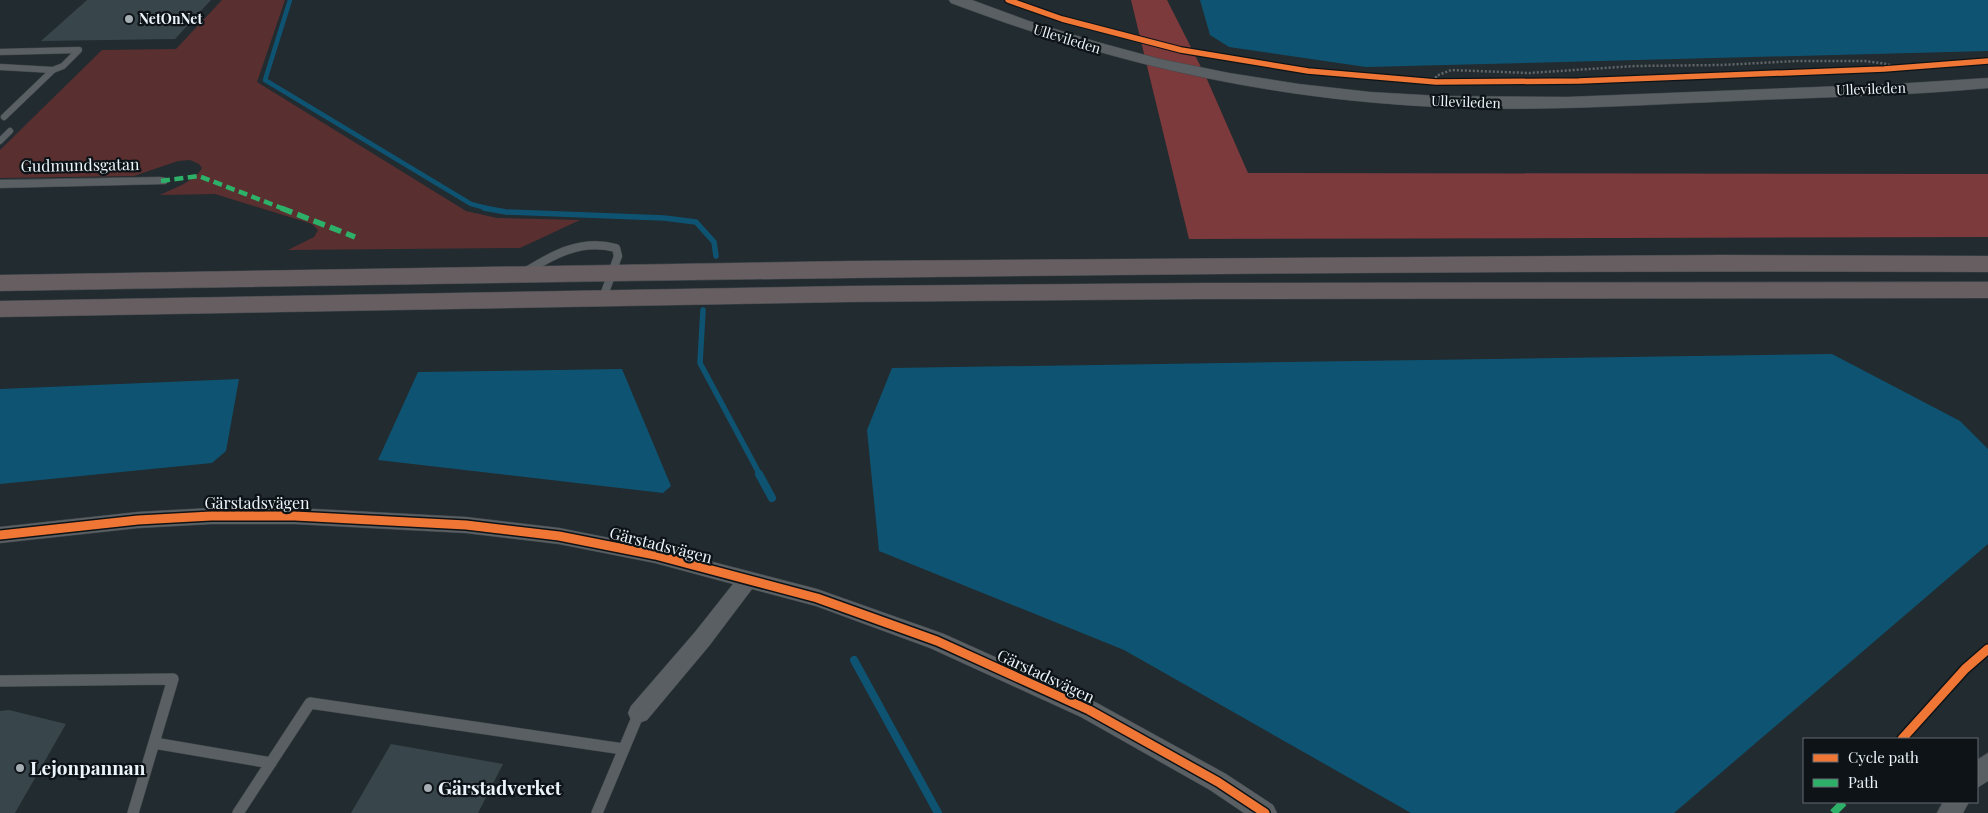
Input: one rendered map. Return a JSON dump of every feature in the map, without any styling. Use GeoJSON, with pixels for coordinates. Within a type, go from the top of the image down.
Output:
{"type":"FeatureCollection","features":[{"type":"Feature","properties":{"kind":"highway"},"geometry":{"type":"LineString","coordinates":[[0,282],[523,273],[1208,266],[1988,264]]}},
{"type":"Feature","properties":{"kind":"highway"},"geometry":{"type":"LineString","coordinates":[[0,308],[1202,291],[1988,290]]}},
{"type":"Feature","properties":{"kind":"main road","name":"Ullevileden"},"geometry":{"type":"LineString","coordinates":[[957,0],[1062,39],[1182,69],[1306,90],[1383,97],[1510,103],[1909,88],[1988,83]]}},
{"type":"Feature","properties":{"kind":"street","name":"Gudmundsgatan"},"geometry":{"type":"LineString","coordinates":[[0,184],[161,181]]}},
{"type":"Feature","properties":{"kind":"street","name":"Gärstadsvägen"},"geometry":{"type":"LineString","coordinates":[[2,536],[138,520],[211,516],[296,516],[466,525],[559,536],[636,551],[817,598],[937,641],[1088,710],[1218,782],[1265,813]]}},
{"type":"Feature","properties":{"kind":"street"},"geometry":{"type":"LineString","coordinates":[[639,713],[702,640],[747,581]]}},
{"type":"Feature","properties":{"kind":"street"},"geometry":{"type":"LineString","coordinates":[[1978,776],[1988,764]]}},
{"type":"Feature","properties":{"kind":"lane"},"geometry":{"type":"LineString","coordinates":[[0,52],[79,50],[63,66],[53,70],[4,117]]}},
{"type":"Feature","properties":{"kind":"lane"},"geometry":{"type":"LineString","coordinates":[[0,68],[53,70]]}},
{"type":"Feature","properties":{"kind":"lane"},"geometry":{"type":"LineString","coordinates":[[0,141],[10,131]]}},
{"type":"Feature","properties":{"kind":"lane"},"geometry":{"type":"LineString","coordinates":[[603,298],[613,272]]}},
{"type":"Feature","properties":{"kind":"lane"},"geometry":{"type":"LineString","coordinates":[[0,681],[173,679],[133,813]]}},
{"type":"Feature","properties":{"kind":"lane"},"geometry":{"type":"LineString","coordinates":[[238,813],[310,702],[623,749]]}},
{"type":"Feature","properties":{"kind":"lane"},"geometry":{"type":"LineString","coordinates":[[597,813],[639,713]]}},
{"type":"Feature","properties":{"kind":"lane"},"geometry":{"type":"LineString","coordinates":[[154,743],[271,763]]}},
{"type":"Feature","properties":{"kind":"path"},"geometry":{"type":"LineString","coordinates":[[1436,82],[1436,76],[1451,70],[1529,73],[1635,66],[1722,66],[1836,60],[1887,64],[1897,68]]}},
{"type":"Feature","properties":{"kind":"shaded area"},"geometry":{"type":"Polygon","coordinates":[[[222,0],[285,0],[257,82],[466,211],[497,218],[580,220],[520,248],[288,250],[314,237],[318,230],[312,224],[215,194],[160,195],[183,184],[198,173],[202,168],[199,164],[190,160],[178,161],[134,176],[0,178],[0,150],[102,50],[176,49],[222,0]]]}},
{"type":"Feature","properties":{"kind":"shaded area"},"geometry":{"type":"Polygon","coordinates":[[[1131,0],[1167,0],[1206,77],[1248,173],[1988,174],[1988,237],[1189,239],[1131,0]]]}},
{"type":"Feature","properties":{"kind":"water"},"geometry":{"type":"Polygon","coordinates":[[[1200,0],[1988,0],[1988,51],[1366,67],[1229,47],[1210,35],[1200,0]]]}},
{"type":"Feature","properties":{"kind":"water"},"geometry":{"type":"Polygon","coordinates":[[[1832,354],[1960,421],[1988,449],[1988,544],[1674,813],[1411,813],[1124,650],[879,551],[867,430],[892,368],[1832,354]]]}},
{"type":"Feature","properties":{"kind":"water"},"geometry":{"type":"Polygon","coordinates":[[[622,369],[671,486],[663,493],[378,460],[418,372],[622,369]]]}},
{"type":"Feature","properties":{"kind":"water"},"geometry":{"type":"Polygon","coordinates":[[[239,379],[226,451],[212,463],[0,484],[0,389],[239,379]]]}},
{"type":"Feature","properties":{"kind":"building","name":"NetOnNet"},"geometry":{"type":"Polygon","coordinates":[[[87,0],[211,0],[175,39],[41,41],[87,0]]]}},
{"type":"Feature","properties":{"kind":"building","name":"Lejonpannan"},"geometry":{"type":"Polygon","coordinates":[[[9,710],[66,724],[15,813],[0,813],[0,711],[9,710]]]}},
{"type":"Feature","properties":{"kind":"building","name":"Gärstadverket"},"geometry":{"type":"Polygon","coordinates":[[[391,744],[503,764],[478,813],[351,813],[391,744]]]}},
{"type":"Feature","properties":{"kind":"waterway"},"geometry":{"type":"LineString","coordinates":[[290,0],[265,80],[471,204],[490,209]]}},
{"type":"Feature","properties":{"kind":"waterway"},"geometry":{"type":"LineString","coordinates":[[484,208],[506,212],[664,218],[696,222],[714,242],[716,256]]}},
{"type":"Feature","properties":{"kind":"waterway"},"geometry":{"type":"LineString","coordinates":[[703,310],[700,363],[760,475]]}},
{"type":"Feature","properties":{"kind":"waterway"},"geometry":{"type":"LineString","coordinates":[[759,474],[772,498]]}},
{"type":"Feature","properties":{"kind":"waterway"},"geometry":{"type":"LineString","coordinates":[[854,660],[938,813]]}},
{"type":"Feature","properties":{"kind":"marked path"},"geometry":{"type":"LineString","coordinates":[[161,181],[199,176],[355,237]]}},
{"type":"Feature","properties":{"kind":"marked path"},"geometry":{"type":"LineString","coordinates":[[1833,813],[1843,803]]}},
{"type":"Feature","properties":{"kind":"cycle path"},"geometry":{"type":"LineString","coordinates":[[1008,0],[1062,19],[1181,50],[1308,71],[1436,82],[1579,81],[1884,69],[1988,61]]}},
{"type":"Feature","properties":{"kind":"cycle path"},"geometry":{"type":"LineString","coordinates":[[0,535],[138,520],[211,516],[295,516],[466,525],[559,536],[655,555],[817,598],[937,641],[1089,710],[1218,782],[1265,813]]}},
{"type":"Feature","properties":{"kind":"cycle path"},"geometry":{"type":"LineString","coordinates":[[1903,738],[1965,669],[1988,649]]}},
{"type":"Feature","properties":{"kind":"place","name":"NetOnNet"},"geometry":{"type":"Point","coordinates":[129,19]}},
{"type":"Feature","properties":{"kind":"place","name":"Lejonpannan"},"geometry":{"type":"Point","coordinates":[20,768]}},
{"type":"Feature","properties":{"kind":"place","name":"Gärstadverket"},"geometry":{"type":"Point","coordinates":[428,788]}}]}
